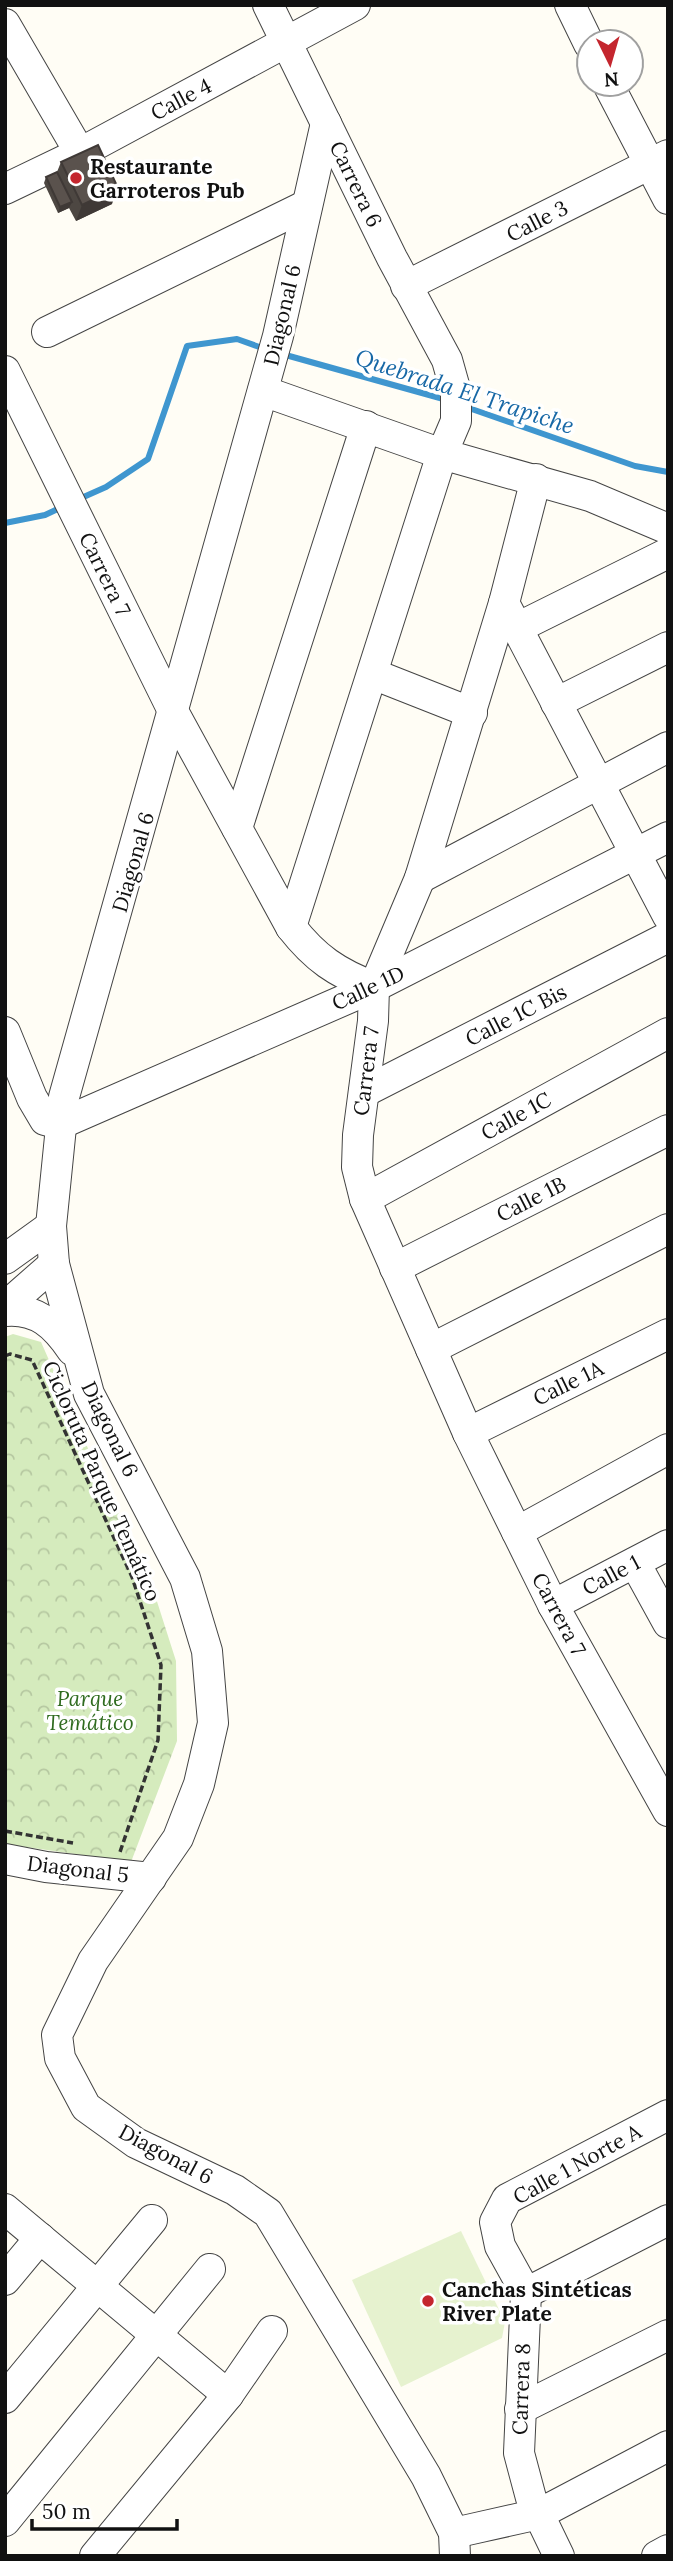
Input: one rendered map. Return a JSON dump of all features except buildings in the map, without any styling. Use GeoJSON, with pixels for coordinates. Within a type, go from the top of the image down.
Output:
{"type":"FeatureCollection","features":[{"type":"Feature","properties":{"kind":"street","name":"Carrera 6"},"geometry":{"type":"LineString","coordinates":[[268,5],[406,286],[447,360],[456,407],[442,454]]}},
{"type":"Feature","properties":{"kind":"street","name":"Calle 4"},"geometry":{"type":"LineString","coordinates":[[5,189],[80,153],[355,5]]}},
{"type":"Feature","properties":{"kind":"street"},"geometry":{"type":"LineString","coordinates":[[570,5],[581,28]]}},
{"type":"Feature","properties":{"kind":"street"},"geometry":{"type":"LineString","coordinates":[[5,24],[80,153]]}},
{"type":"Feature","properties":{"kind":"street"},"geometry":{"type":"LineString","coordinates":[[617,98],[658,160],[668,199]]}},
{"type":"Feature","properties":{"kind":"street","name":"Diagonal 6"},"geometry":{"type":"LineString","coordinates":[[326,123],[278,337],[64,1097],[60,1124],[51,1226],[54,1264],[89,1394],[186,1578],[207,1651],[213,1723],[199,1784],[178,1838],[93,1962],[57,2035],[60,2058],[86,2107],[136,2143],[234,2190],[268,2213],[426,2476],[454,2544]]}},
{"type":"Feature","properties":{"kind":"street","name":"Calle 3"},"geometry":{"type":"LineString","coordinates":[[406,286],[658,160]]}},
{"type":"Feature","properties":{"kind":"street"},"geometry":{"type":"LineString","coordinates":[[47,332],[307,205]]}},
{"type":"Feature","properties":{"kind":"street","name":"Carrera 7"},"geometry":{"type":"LineString","coordinates":[[5,372],[174,713],[291,927],[315,956],[328,966],[374,987],[357,1167],[365,1199],[468,1433],[553,1605],[663,1793]]}},
{"type":"Feature","properties":{"kind":"street"},"geometry":{"type":"LineString","coordinates":[[266,381],[366,426],[442,454],[590,496],[668,529]]}},
{"type":"Feature","properties":{"kind":"street"},"geometry":{"type":"LineString","coordinates":[[237,828],[366,426]]}},
{"type":"Feature","properties":{"kind":"street"},"geometry":{"type":"LineString","coordinates":[[291,927],[442,454]]}},
{"type":"Feature","properties":{"kind":"street"},"geometry":{"type":"LineString","coordinates":[[374,987],[420,878],[472,713],[511,616],[536,479]]}},
{"type":"Feature","properties":{"kind":"street"},"geometry":{"type":"LineString","coordinates":[[511,616],[668,552]]}},
{"type":"Feature","properties":{"kind":"street"},"geometry":{"type":"LineString","coordinates":[[511,616],[668,916]]}},
{"type":"Feature","properties":{"kind":"street"},"geometry":{"type":"LineString","coordinates":[[556,703],[668,647]]}},
{"type":"Feature","properties":{"kind":"street"},"geometry":{"type":"LineString","coordinates":[[373,674],[472,713]]}},
{"type":"Feature","properties":{"kind":"street"},"geometry":{"type":"LineString","coordinates":[[420,878],[668,747]]}},
{"type":"Feature","properties":{"kind":"street","name":"Calle 1D"},"geometry":{"type":"LineString","coordinates":[[60,1124],[374,987],[668,837]]}},
{"type":"Feature","properties":{"kind":"street","name":"Calle 1C Bis"},"geometry":{"type":"LineString","coordinates":[[364,1092],[668,937]]}},
{"type":"Feature","properties":{"kind":"street"},"geometry":{"type":"LineString","coordinates":[[5,1032],[45,1120],[60,1124]]}},
{"type":"Feature","properties":{"kind":"street","name":"Calle 1C"},"geometry":{"type":"LineString","coordinates":[[365,1199],[668,1033]]}},
{"type":"Feature","properties":{"kind":"street","name":"Calle 1B"},"geometry":{"type":"LineString","coordinates":[[395,1268],[668,1130]]}},
{"type":"Feature","properties":{"kind":"street"},"geometry":{"type":"LineString","coordinates":[[5,1259],[51,1226]]}},
{"type":"Feature","properties":{"kind":"street"},"geometry":{"type":"LineString","coordinates":[[431,1349],[668,1229]]}},
{"type":"Feature","properties":{"kind":"street"},"geometry":{"type":"LineString","coordinates":[[5,1309],[54,1264]]}},
{"type":"Feature","properties":{"kind":"street"},"geometry":{"type":"LineString","coordinates":[[5,1309],[31,1313],[50,1323],[80,1362]]}},
{"type":"Feature","properties":{"kind":"street","name":"Calle 1A"},"geometry":{"type":"LineString","coordinates":[[468,1433],[668,1334]]}},
{"type":"Feature","properties":{"kind":"street"},"geometry":{"type":"LineString","coordinates":[[517,1532],[668,1449]]}},
{"type":"Feature","properties":{"kind":"street","name":"Calle 1"},"geometry":{"type":"LineString","coordinates":[[553,1605],[668,1545]]}},
{"type":"Feature","properties":{"kind":"street"},"geometry":{"type":"LineString","coordinates":[[635,1563],[668,1622]]}},
{"type":"Feature","properties":{"kind":"street","name":"Diagonal 5"},"geometry":{"type":"LineString","coordinates":[[5,1859],[46,1867],[151,1878]]}},
{"type":"Feature","properties":{"kind":"street","name":"Calle 1 Norte A"},"geometry":{"type":"LineString","coordinates":[[526,2293],[500,2246],[495,2222],[508,2199],[668,2115]]}},
{"type":"Feature","properties":{"kind":"street"},"geometry":{"type":"LineString","coordinates":[[5,2209],[228,2395]]}},
{"type":"Feature","properties":{"kind":"street"},"geometry":{"type":"LineString","coordinates":[[5,2398],[152,2220]]}},
{"type":"Feature","properties":{"kind":"street"},"geometry":{"type":"LineString","coordinates":[[526,2293],[668,2220]]}},
{"type":"Feature","properties":{"kind":"street"},"geometry":{"type":"LineString","coordinates":[[5,2280],[40,2238]]}},
{"type":"Feature","properties":{"kind":"street"},"geometry":{"type":"LineString","coordinates":[[5,2521],[210,2269]]}},
{"type":"Feature","properties":{"kind":"street","name":"Carrera 8"},"geometry":{"type":"LineString","coordinates":[[526,2293],[519,2453],[539,2514],[559,2556]]}},
{"type":"Feature","properties":{"kind":"street"},"geometry":{"type":"LineString","coordinates":[[95,2556],[228,2395],[272,2331]]}},
{"type":"Feature","properties":{"kind":"street"},"geometry":{"type":"LineString","coordinates":[[520,2409],[668,2335]]}},
{"type":"Feature","properties":{"kind":"street"},"geometry":{"type":"LineString","coordinates":[[454,2544],[539,2514],[668,2446]]}},
{"type":"Feature","properties":{"kind":"street"},"geometry":{"type":"LineString","coordinates":[[657,2556],[668,2550]]}},
{"type":"Feature","properties":{"kind":"path","name":"Cicloruta Parque Temático"},"geometry":{"type":"LineString","coordinates":[[5,1356],[10,1354],[32,1360],[132,1577],[161,1665],[158,1740],[120,1851],[107,1849]]}},
{"type":"Feature","properties":{"kind":"path"},"geometry":{"type":"LineString","coordinates":[[5,1831],[79,1844]]}},
{"type":"Feature","properties":{"kind":"green space","name":"Parque Temático"},"geometry":{"type":"Polygon","coordinates":[[[13,1334],[41,1342],[105,1487],[146,1567],[176,1661],[177,1741],[131,1862],[5,1844],[5,1337],[13,1334]]]}},
{"type":"Feature","properties":{"kind":"green space","name":"Canchas Sintéticas River Plate"},"geometry":{"type":"Polygon","coordinates":[[[461,2231],[505,2322],[502,2338],[401,2387],[352,2280],[461,2231]]]}},
{"type":"Feature","properties":{"kind":"waterway"},"geometry":{"type":"LineString","coordinates":[[79,499],[106,487],[148,459],[187,346],[237,339],[265,349]]}},
{"type":"Feature","properties":{"kind":"waterway","name":"Quebrada El Trapiche"},"geometry":{"type":"LineString","coordinates":[[282,354],[447,400]]}},
{"type":"Feature","properties":{"kind":"waterway","name":"Quebrada El Trapiche"},"geometry":{"type":"LineString","coordinates":[[463,406],[635,466],[668,472]]}},
{"type":"Feature","properties":{"kind":"waterway"},"geometry":{"type":"LineString","coordinates":[[5,523],[45,515],[64,506]]}},
{"type":"Feature","properties":{"kind":"place","name":"Restaurante Garroteros Pub"},"geometry":{"type":"Point","coordinates":[76,178]}},
{"type":"Feature","properties":{"kind":"place","name":"Canchas Sintéticas River Plate"},"geometry":{"type":"Point","coordinates":[428,2301]}}]}
